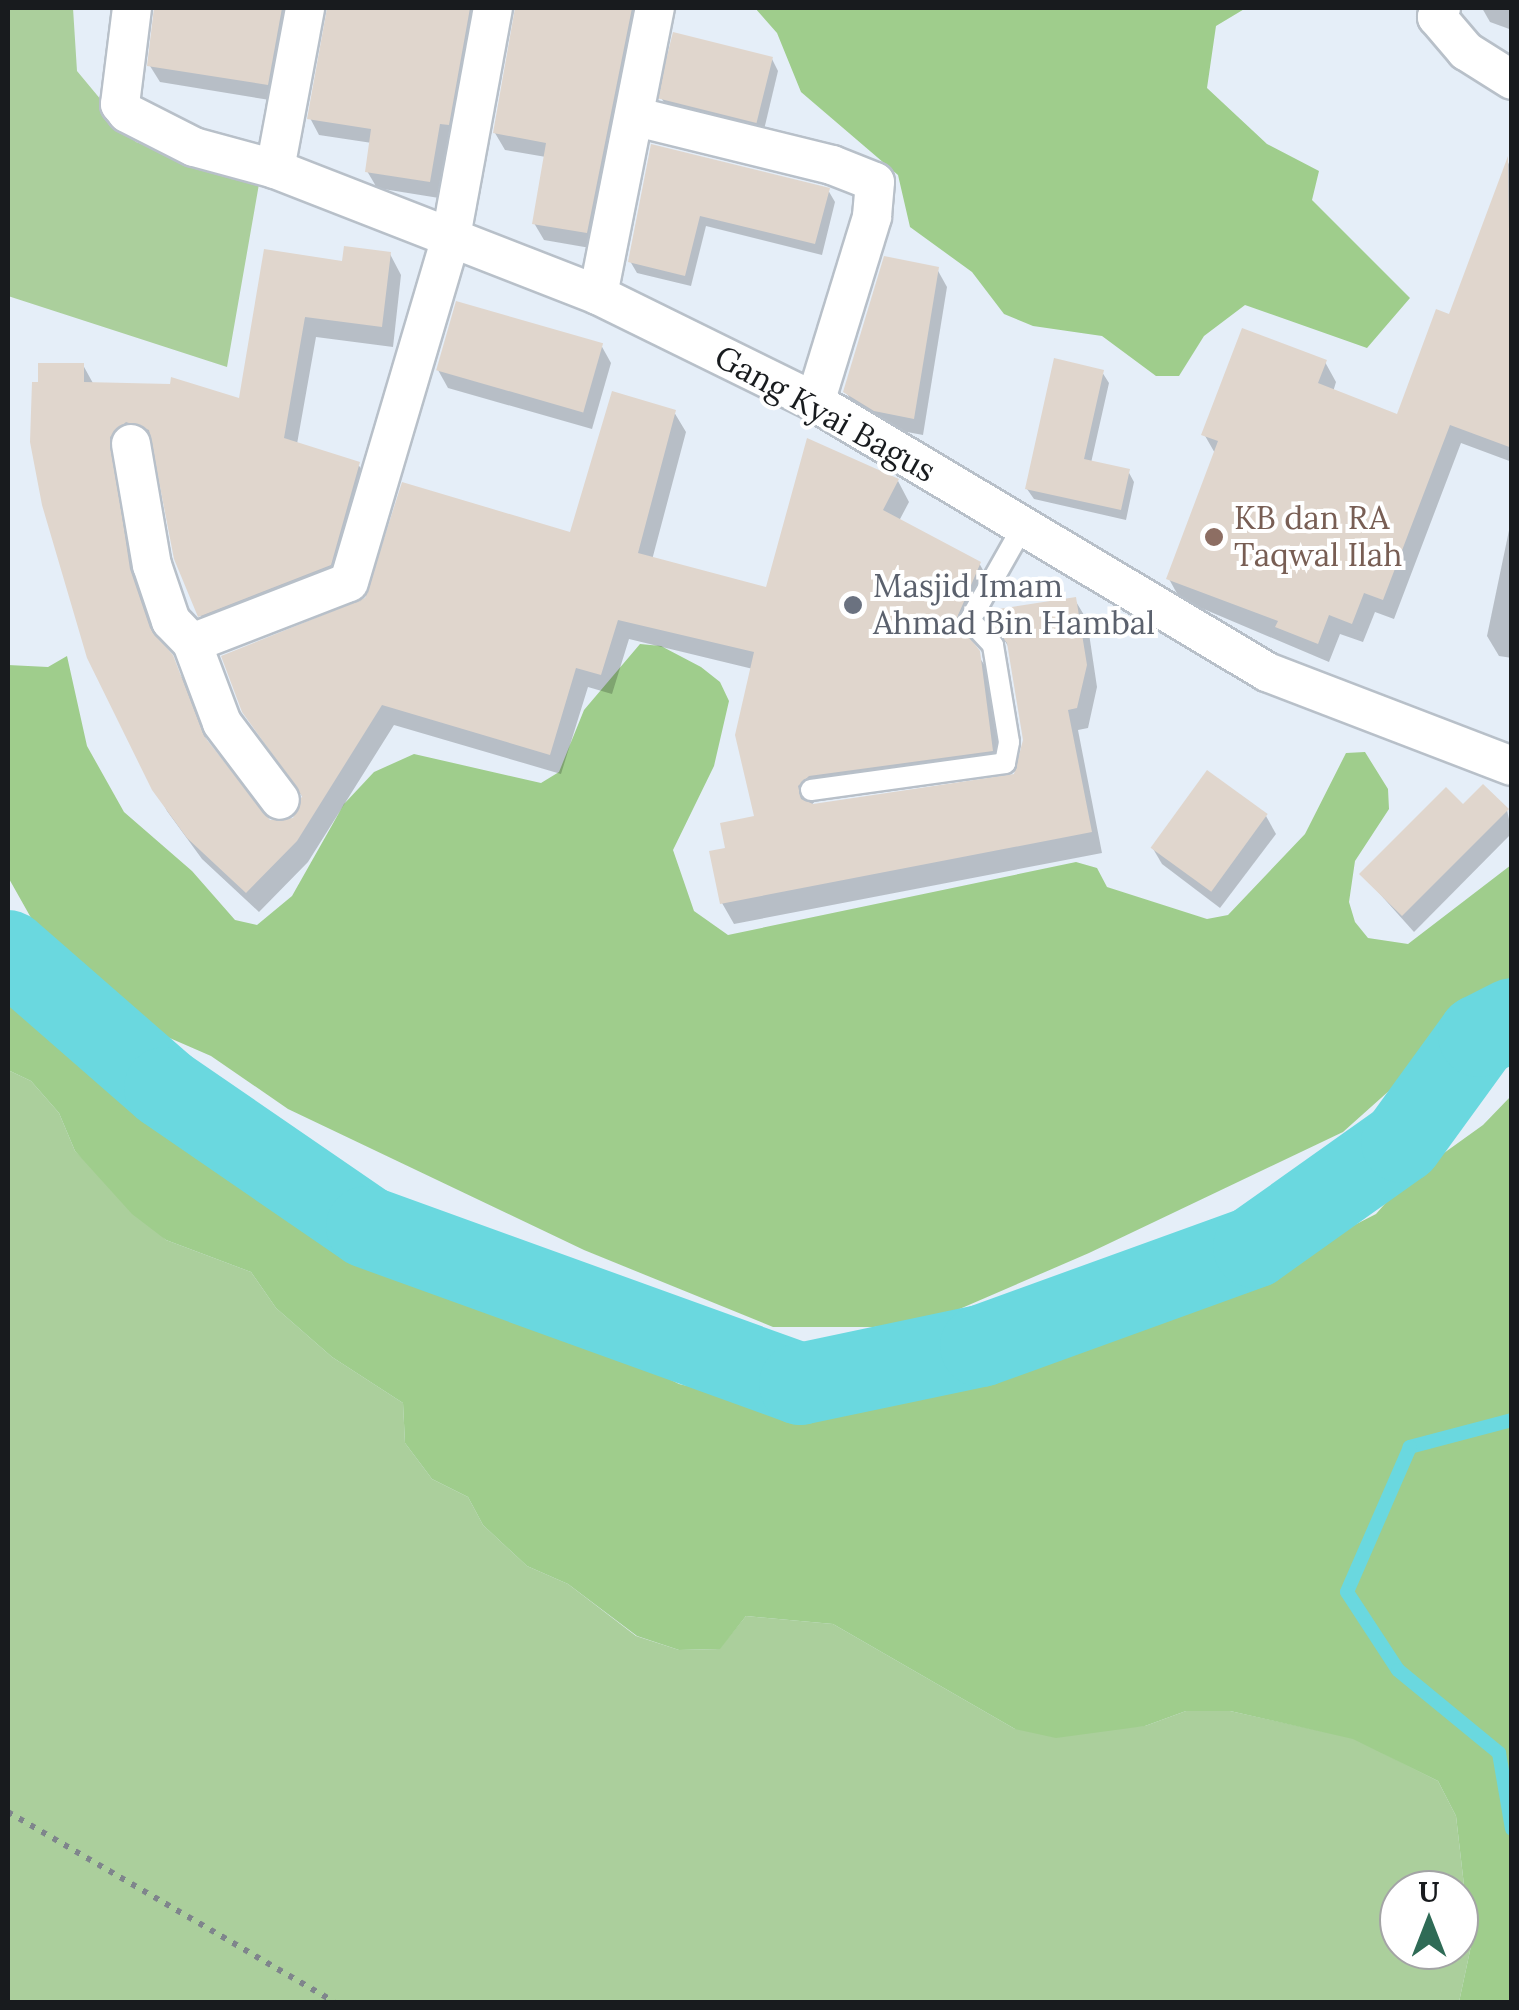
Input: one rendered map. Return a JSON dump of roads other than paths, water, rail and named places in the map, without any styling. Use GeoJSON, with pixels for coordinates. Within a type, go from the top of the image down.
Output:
{"type":"FeatureCollection","features":[{"type":"Feature","properties":{"kind":"street","name":"Gang Kyai Bagus"},"geometry":{"type":"LineString","coordinates":[[132,8],[120,104],[194,146],[275,169],[450,242],[598,296],[816,402],[1267,672],[1512,766]]}},
{"type":"Feature","properties":{"kind":"street"},"geometry":{"type":"LineString","coordinates":[[275,169],[305,8]]}},
{"type":"Feature","properties":{"kind":"street"},"geometry":{"type":"LineString","coordinates":[[192,643],[349,582],[450,242],[493,8]]}},
{"type":"Feature","properties":{"kind":"street"},"geometry":{"type":"LineString","coordinates":[[598,296],[656,8]]}},
{"type":"Feature","properties":{"kind":"street"},"geometry":{"type":"LineString","coordinates":[[1442,8],[1437,16],[1466,51],[1512,80]]}},
{"type":"Feature","properties":{"kind":"street"},"geometry":{"type":"LineString","coordinates":[[637,117],[832,165],[875,182],[867,234],[816,402]]}},
{"type":"Feature","properties":{"kind":"street"},"geometry":{"type":"LineString","coordinates":[[131,444],[152,564],[170,621],[192,643],[222,722],[280,800]]}},
{"type":"Feature","properties":{"kind":"lane"},"geometry":{"type":"LineString","coordinates":[[811,790],[1005,763],[1009,742],[993,646],[970,620],[1022,528]]}},
{"type":"Feature","properties":{"kind":"waterway"},"geometry":{"type":"LineString","coordinates":[[8,951],[165,1088],[367,1227],[800,1384],[981,1346],[1254,1247],[1402,1142],[1479,1036],[1512,1019]]}},
{"type":"Feature","properties":{"kind":"waterway"},"geometry":{"type":"LineString","coordinates":[[1512,1420],[1410,1447],[1347,1592],[1398,1670],[1499,1753],[1512,1829]]}},
{"type":"Feature","properties":{"kind":"place","name":"KB dan RA Taqwal Ilah"},"geometry":{"type":"Point","coordinates":[1214,537]}},
{"type":"Feature","properties":{"kind":"place","name":"Masjid Imam Ahmad Bin Hambal"},"geometry":{"type":"Point","coordinates":[853,605]}}]}
